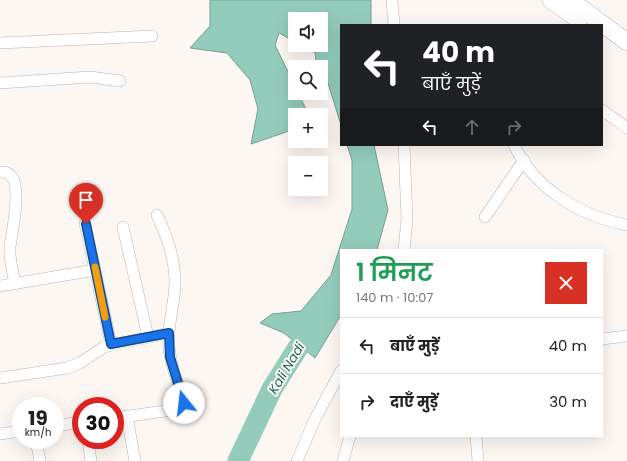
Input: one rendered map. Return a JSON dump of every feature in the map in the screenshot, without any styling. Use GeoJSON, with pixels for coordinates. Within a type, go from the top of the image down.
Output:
{"type":"FeatureCollection","features":[{"type":"Feature","properties":{"kind":"main road"},"geometry":{"type":"LineString","coordinates":[[551,0],[583,14],[599,24]]}},
{"type":"Feature","properties":{"kind":"main road"},"geometry":{"type":"LineString","coordinates":[[603,27],[627,42]]}},
{"type":"Feature","properties":{"kind":"main road"},"geometry":{"type":"LineString","coordinates":[[603,38],[627,56]]}},
{"type":"Feature","properties":{"kind":"street"},"geometry":{"type":"LineString","coordinates":[[392,0],[394,24]]}},
{"type":"Feature","properties":{"kind":"street"},"geometry":{"type":"LineString","coordinates":[[0,43],[152,36]]}},
{"type":"Feature","properties":{"kind":"street"},"geometry":{"type":"LineString","coordinates":[[0,83],[90,77],[120,81]]}},
{"type":"Feature","properties":{"kind":"street"},"geometry":{"type":"LineString","coordinates":[[603,111],[627,128]]}},
{"type":"Feature","properties":{"kind":"street"},"geometry":{"type":"LineString","coordinates":[[404,146],[407,219],[404,249]]}},
{"type":"Feature","properties":{"kind":"street"},"geometry":{"type":"LineString","coordinates":[[515,146],[524,160],[548,189],[568,203],[598,217],[627,225]]}},
{"type":"Feature","properties":{"kind":"street"},"geometry":{"type":"LineString","coordinates":[[485,217],[524,160]]}},
{"type":"Feature","properties":{"kind":"street"},"geometry":{"type":"LineString","coordinates":[[0,172],[7,172],[12,176],[15,184],[14,222],[10,248],[15,284]]}},
{"type":"Feature","properties":{"kind":"street"},"geometry":{"type":"LineString","coordinates":[[124,417],[172,410],[182,407],[184,403],[170,357],[169,333],[175,282],[169,244],[157,215]]}},
{"type":"Feature","properties":{"kind":"street"},"geometry":{"type":"LineString","coordinates":[[86,224],[111,344]]}},
{"type":"Feature","properties":{"kind":"street"},"geometry":{"type":"LineString","coordinates":[[123,227],[148,337]]}},
{"type":"Feature","properties":{"kind":"street"},"geometry":{"type":"LineString","coordinates":[[0,286],[95,270]]}},
{"type":"Feature","properties":{"kind":"street"},"geometry":{"type":"LineString","coordinates":[[0,378],[66,368],[80,363],[97,350],[111,344],[169,333]]}},
{"type":"Feature","properties":{"kind":"street"},"geometry":{"type":"LineString","coordinates":[[603,339],[627,336]]}},
{"type":"Feature","properties":{"kind":"street"},"geometry":{"type":"LineString","coordinates":[[297,461],[315,419],[340,373]]}},
{"type":"Feature","properties":{"kind":"street"},"geometry":{"type":"LineString","coordinates":[[128,416],[135,461]]}},
{"type":"Feature","properties":{"kind":"street"},"geometry":{"type":"LineString","coordinates":[[0,434],[12,432]]}},
{"type":"Feature","properties":{"kind":"street"},"geometry":{"type":"LineString","coordinates":[[344,461],[350,437]]}},
{"type":"Feature","properties":{"kind":"street"},"geometry":{"type":"LineString","coordinates":[[476,437],[478,461]]}},
{"type":"Feature","properties":{"kind":"street"},"geometry":{"type":"LineString","coordinates":[[38,449],[40,461]]}},
{"type":"Feature","properties":{"kind":"street"},"geometry":{"type":"LineString","coordinates":[[89,449],[91,461]]}},
{"type":"Feature","properties":{"kind":"shaded area"},"geometry":{"type":"Polygon","coordinates":[[[210,0],[371,0],[371,24],[340,24],[340,122],[328,83],[328,60],[316,60],[315,53],[313,52],[328,52],[328,12],[288,12],[288,38],[279,33],[275,45],[288,72],[288,100],[302,100],[306,108],[288,108],[288,131],[251,144],[258,109],[250,80],[227,53],[190,48],[210,26],[210,0]]]}},
{"type":"Feature","properties":{"kind":"shaded area"},"geometry":{"type":"Polygon","coordinates":[[[347,146],[374,146],[388,210],[377,249],[340,249],[340,317],[315,358],[284,333],[260,323],[272,314],[301,311],[331,275],[352,209],[352,160],[347,146]]]}},
{"type":"Feature","properties":{"kind":"waterway","name":"Kali Nadi"},"geometry":{"type":"LineString","coordinates":[[238,461],[272,389],[340,281]]}},
{"type":"Feature","properties":{"kind":"slow traffic"},"geometry":{"type":"LineString","coordinates":[[95,267],[105,317]]}},
{"type":"Feature","properties":{"kind":"route"},"geometry":{"type":"LineString","coordinates":[[86,224],[111,344],[169,333],[170,357],[184,403]]}}]}
